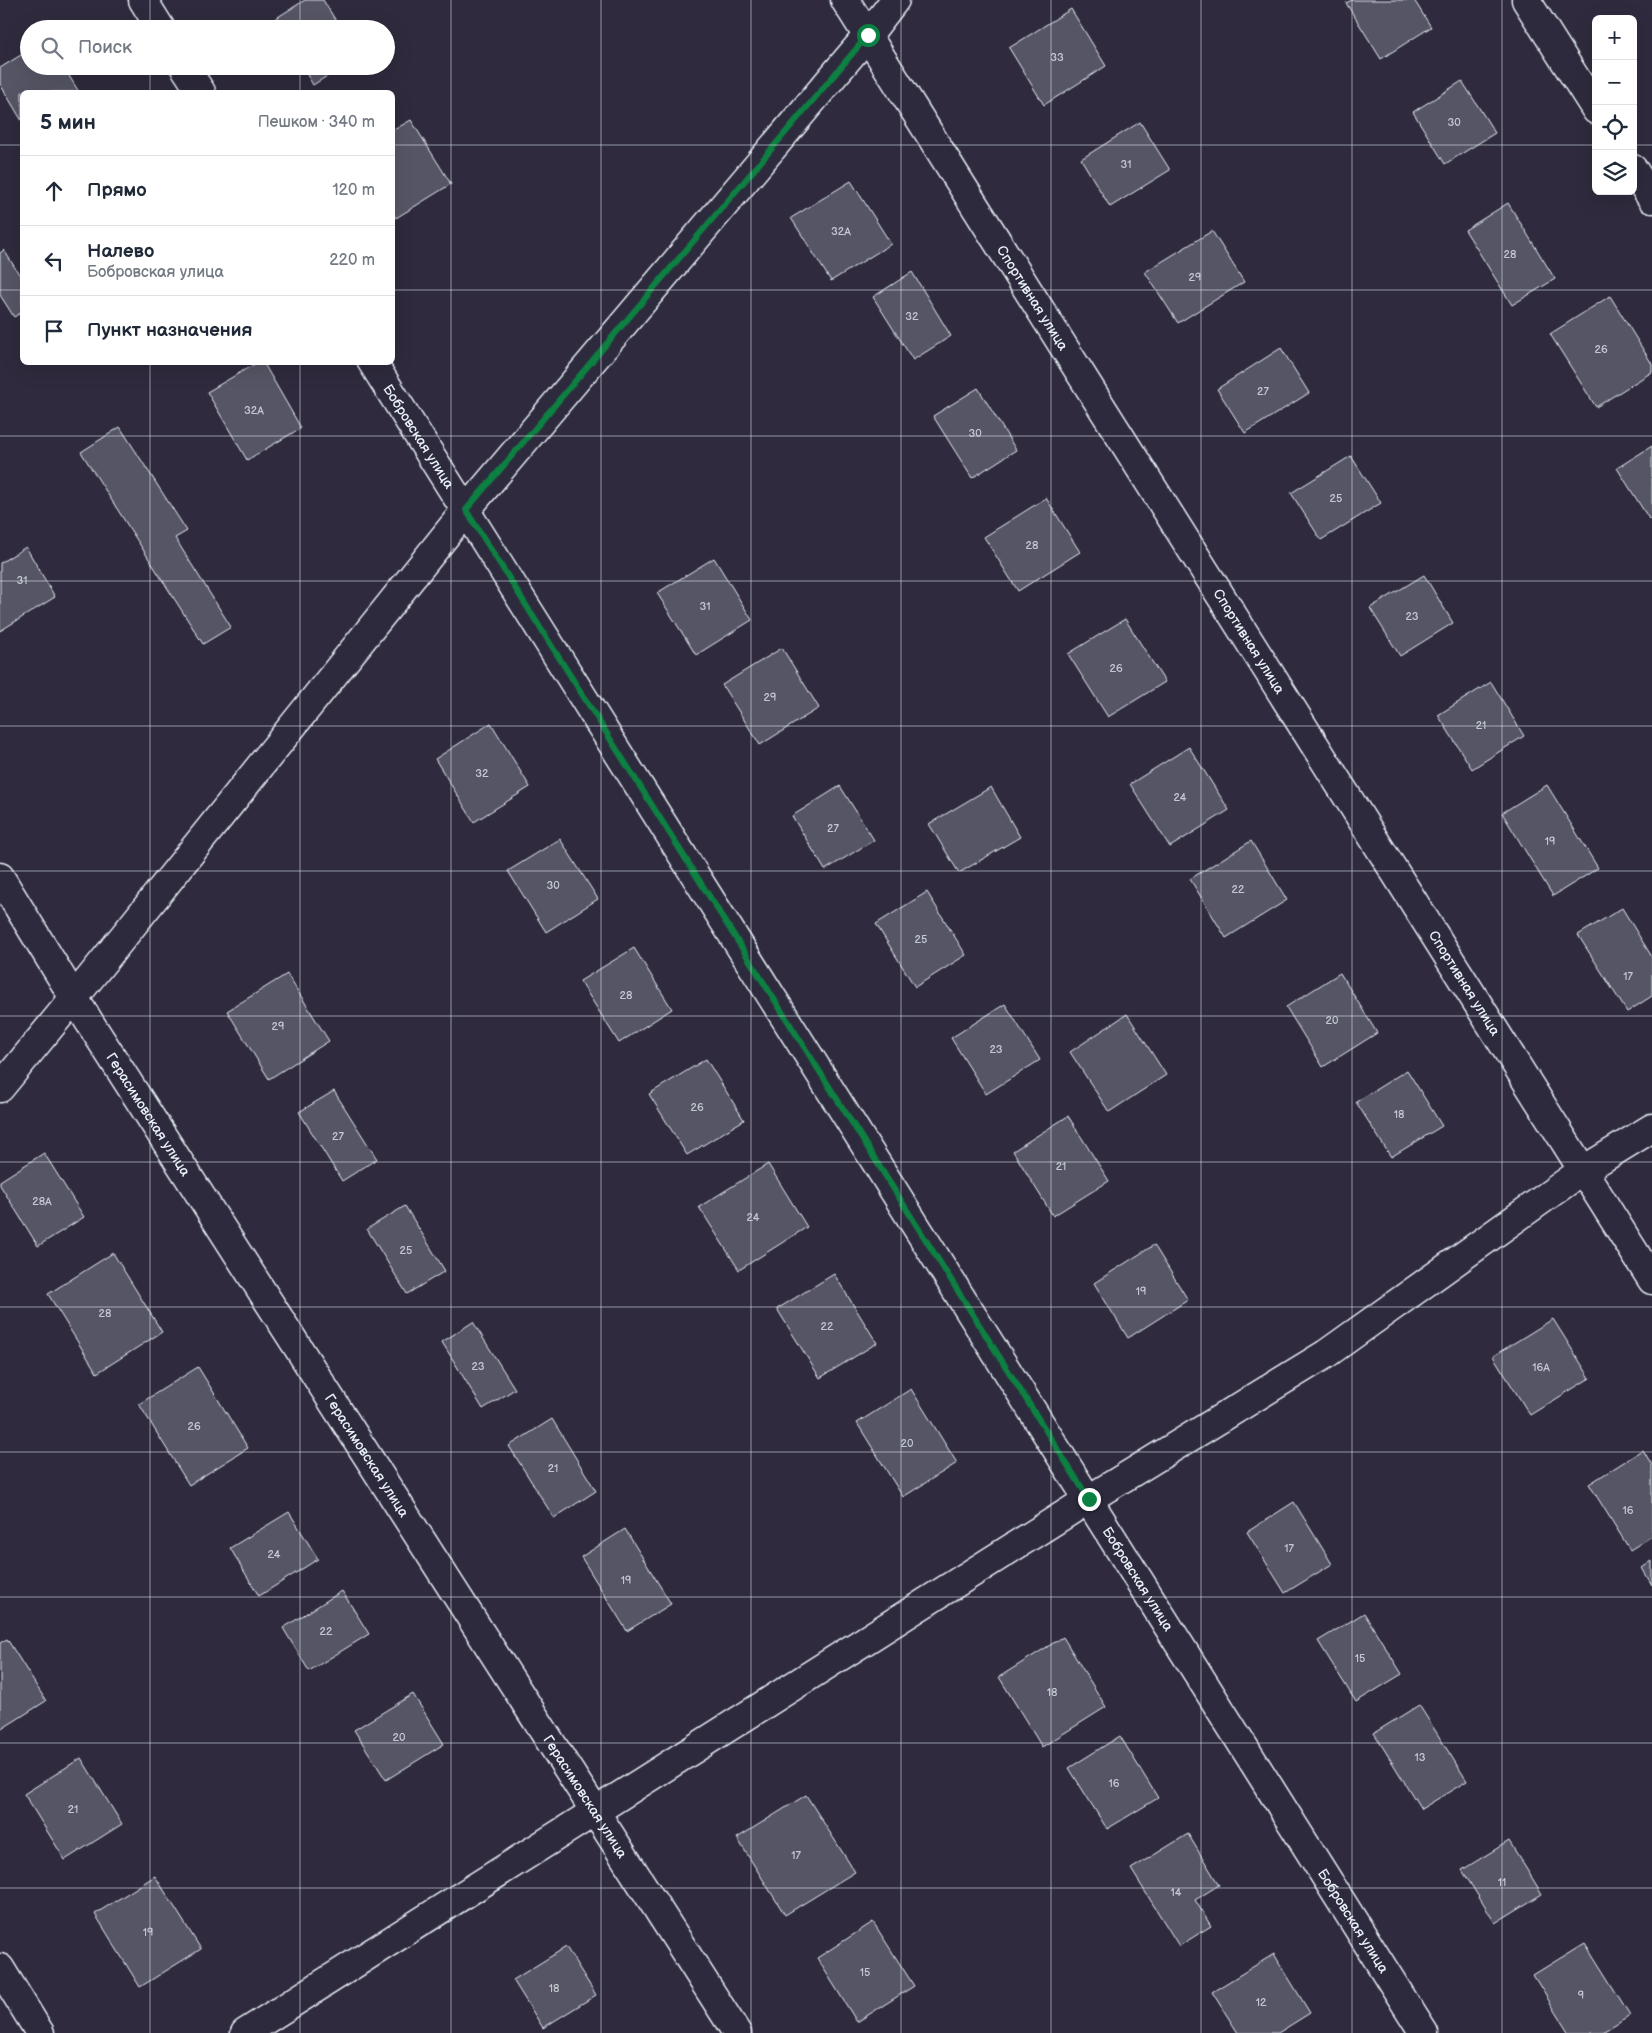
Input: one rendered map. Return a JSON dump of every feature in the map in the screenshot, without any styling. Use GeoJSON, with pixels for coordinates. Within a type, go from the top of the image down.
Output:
{"type":"FeatureCollection","features":[{"type":"Feature","properties":{"kind":"street"},"geometry":{"type":"LineString","coordinates":[[142,0],[155,20]]}},
{"type":"Feature","properties":{"kind":"street","name":"Спортивная улица"},"geometry":{"type":"LineString","coordinates":[[845,0],[1582,1172],[1652,1280]]}},
{"type":"Feature","properties":{"kind":"street"},"geometry":{"type":"LineString","coordinates":[[0,1088],[466,510],[868,35],[895,0]]}},
{"type":"Feature","properties":{"kind":"street"},"geometry":{"type":"LineString","coordinates":[[1526,0],[1593,105]]}},
{"type":"Feature","properties":{"kind":"street"},"geometry":{"type":"LineString","coordinates":[[190,75],[200,90]]}},
{"type":"Feature","properties":{"kind":"street"},"geometry":{"type":"LineString","coordinates":[[1637,175],[1652,199]]}},
{"type":"Feature","properties":{"kind":"street","name":"Бобровская улица"},"geometry":{"type":"LineString","coordinates":[[374,365],[1424,2033]]}},
{"type":"Feature","properties":{"kind":"street","name":"Герасимовская улица"},"geometry":{"type":"LineString","coordinates":[[0,877],[74,998],[737,2033]]}},
{"type":"Feature","properties":{"kind":"street"},"geometry":{"type":"LineString","coordinates":[[245,2033],[596,1813],[1089,1499],[1326,1354],[1582,1172],[1652,1128]]}},
{"type":"Feature","properties":{"kind":"street"},"geometry":{"type":"LineString","coordinates":[[0,1968],[40,2033]]}},
{"type":"Feature","properties":{"kind":"building"},"geometry":{"type":"Polygon","coordinates":[[[305,0],[323,0],[335,20],[273,20],[305,0]]]}},
{"type":"Feature","properties":{"kind":"building"},"geometry":{"type":"Polygon","coordinates":[[[1352,0],[1414,0],[1431,27],[1381,59],[1346,3],[1352,0]]]}},
{"type":"Feature","properties":{"kind":"building"},"geometry":{"type":"Polygon","coordinates":[[[1071,9],[1106,66],[1044,105],[1009,48],[1071,9]]]}},
{"type":"Feature","properties":{"kind":"building"},"geometry":{"type":"Polygon","coordinates":[[[20,56],[20,75],[69,75],[78,90],[20,90],[20,118],[0,84],[0,68],[20,56]]]}},
{"type":"Feature","properties":{"kind":"building"},"geometry":{"type":"Polygon","coordinates":[[[307,75],[329,75],[313,85],[307,75]]]}},
{"type":"Feature","properties":{"kind":"building"},"geometry":{"type":"Polygon","coordinates":[[[1462,81],[1495,133],[1445,164],[1413,112],[1462,81]]]}},
{"type":"Feature","properties":{"kind":"building"},"geometry":{"type":"Polygon","coordinates":[[[411,120],[451,184],[396,218],[395,216],[395,129],[411,120]]]}},
{"type":"Feature","properties":{"kind":"building"},"geometry":{"type":"Polygon","coordinates":[[[1140,122],[1170,170],[1110,207],[1081,159],[1140,122]]]}},
{"type":"Feature","properties":{"kind":"building"},"geometry":{"type":"Polygon","coordinates":[[[851,181],[891,244],[831,281],[791,218],[851,181]]]}},
{"type":"Feature","properties":{"kind":"building"},"geometry":{"type":"Polygon","coordinates":[[[1508,203],[1555,279],[1512,305],[1465,230],[1508,203]]]}},
{"type":"Feature","properties":{"kind":"building"},"geometry":{"type":"Polygon","coordinates":[[[1212,231],[1244,282],[1178,323],[1145,272],[1212,231]]]}},
{"type":"Feature","properties":{"kind":"building"},"geometry":{"type":"Polygon","coordinates":[[[4,250],[20,276],[20,313],[14,317],[0,295],[0,253],[4,250]]]}},
{"type":"Feature","properties":{"kind":"building"},"geometry":{"type":"Polygon","coordinates":[[[912,272],[951,336],[913,360],[873,297],[912,272]]]}},
{"type":"Feature","properties":{"kind":"building"},"geometry":{"type":"Polygon","coordinates":[[[1610,296],[1652,364],[1652,372],[1596,407],[1550,334],[1610,296]]]}},
{"type":"Feature","properties":{"kind":"building"},"geometry":{"type":"Polygon","coordinates":[[[1281,348],[1309,393],[1245,433],[1217,389],[1281,348]]]}},
{"type":"Feature","properties":{"kind":"building"},"geometry":{"type":"Polygon","coordinates":[[[253,365],[265,365],[301,428],[247,460],[207,392],[253,365]]]}},
{"type":"Feature","properties":{"kind":"building"},"geometry":{"type":"Polygon","coordinates":[[[978,388],[1016,450],[972,478],[933,416],[978,388]]]}},
{"type":"Feature","properties":{"kind":"building"},"geometry":{"type":"Polygon","coordinates":[[[120,427],[187,531],[175,538],[231,627],[203,644],[81,452],[120,427]]]}},
{"type":"Feature","properties":{"kind":"building"},"geometry":{"type":"Polygon","coordinates":[[[1652,446],[1652,517],[1649,519],[1617,468],[1652,446]]]}},
{"type":"Feature","properties":{"kind":"building"},"geometry":{"type":"Polygon","coordinates":[[[1351,456],[1381,503],[1321,540],[1291,493],[1351,456]]]}},
{"type":"Feature","properties":{"kind":"building"},"geometry":{"type":"Polygon","coordinates":[[[1046,498],[1080,552],[1018,591],[984,537],[1046,498]]]}},
{"type":"Feature","properties":{"kind":"building"},"geometry":{"type":"Polygon","coordinates":[[[26,547],[55,597],[0,631],[0,563],[26,547]]]}},
{"type":"Feature","properties":{"kind":"building"},"geometry":{"type":"Polygon","coordinates":[[[714,558],[752,620],[696,655],[657,593],[714,558]]]}},
{"type":"Feature","properties":{"kind":"building"},"geometry":{"type":"Polygon","coordinates":[[[1424,575],[1453,623],[1400,656],[1370,608],[1424,575]]]}},
{"type":"Feature","properties":{"kind":"building"},"geometry":{"type":"Polygon","coordinates":[[[1125,619],[1165,682],[1108,717],[1068,654],[1125,619]]]}},
{"type":"Feature","properties":{"kind":"building"},"geometry":{"type":"Polygon","coordinates":[[[782,648],[819,708],[760,745],[722,685],[782,648]]]}},
{"type":"Feature","properties":{"kind":"building"},"geometry":{"type":"Polygon","coordinates":[[[1491,682],[1524,736],[1472,769],[1438,715],[1491,682]]]}},
{"type":"Feature","properties":{"kind":"building"},"geometry":{"type":"Polygon","coordinates":[[[491,723],[530,787],[474,822],[435,759],[491,723]]]}},
{"type":"Feature","properties":{"kind":"building"},"geometry":{"type":"Polygon","coordinates":[[[1189,747],[1229,810],[1170,847],[1130,784],[1189,747]]]}},
{"type":"Feature","properties":{"kind":"building"},"geometry":{"type":"Polygon","coordinates":[[[1547,785],[1598,868],[1553,896],[1502,813],[1547,785]]]}},
{"type":"Feature","properties":{"kind":"building"},"geometry":{"type":"Polygon","coordinates":[[[840,786],[874,840],[825,870],[792,816],[840,786]]]}},
{"type":"Feature","properties":{"kind":"building"},"geometry":{"type":"Polygon","coordinates":[[[991,787],[1020,837],[959,873],[929,824],[991,787]]]}},
{"type":"Feature","properties":{"kind":"building"},"geometry":{"type":"Polygon","coordinates":[[[560,839],[598,899],[546,932],[508,871],[560,839]]]}},
{"type":"Feature","properties":{"kind":"building"},"geometry":{"type":"Polygon","coordinates":[[[1251,841],[1287,900],[1226,938],[1190,879],[1251,841]]]}},
{"type":"Feature","properties":{"kind":"building"},"geometry":{"type":"Polygon","coordinates":[[[927,892],[966,955],[915,987],[876,924],[927,892]]]}},
{"type":"Feature","properties":{"kind":"building"},"geometry":{"type":"Polygon","coordinates":[[[1622,908],[1652,957],[1652,996],[1627,1012],[1578,935],[1622,908]]]}},
{"type":"Feature","properties":{"kind":"building"},"geometry":{"type":"Polygon","coordinates":[[[634,948],[672,1009],[619,1043],[580,981],[634,948]]]}},
{"type":"Feature","properties":{"kind":"building"},"geometry":{"type":"Polygon","coordinates":[[[1340,973],[1377,1033],[1323,1067],[1286,1007],[1340,973]]]}},
{"type":"Feature","properties":{"kind":"building"},"geometry":{"type":"Polygon","coordinates":[[[287,974],[329,1041],[269,1079],[227,1011],[287,974]]]}},
{"type":"Feature","properties":{"kind":"building"},"geometry":{"type":"Polygon","coordinates":[[[1005,1004],[1040,1060],[986,1094],[951,1038],[1005,1004]]]}},
{"type":"Feature","properties":{"kind":"building"},"geometry":{"type":"Polygon","coordinates":[[[1127,1014],[1166,1075],[1109,1112],[1070,1052],[1127,1014]]]}},
{"type":"Feature","properties":{"kind":"building"},"geometry":{"type":"Polygon","coordinates":[[[706,1059],[744,1120],[687,1155],[649,1094],[706,1059]]]}},
{"type":"Feature","properties":{"kind":"building"},"geometry":{"type":"Polygon","coordinates":[[[1407,1070],[1442,1126],[1391,1157],[1356,1102],[1407,1070]]]}},
{"type":"Feature","properties":{"kind":"building"},"geometry":{"type":"Polygon","coordinates":[[[334,1091],[377,1159],[342,1181],[299,1112],[334,1091]]]}},
{"type":"Feature","properties":{"kind":"building"},"geometry":{"type":"Polygon","coordinates":[[[1068,1116],[1109,1181],[1053,1216],[1013,1151],[1068,1116]]]}},
{"type":"Feature","properties":{"kind":"building"},"geometry":{"type":"Polygon","coordinates":[[[44,1153],[84,1217],[38,1246],[0,1185],[0,1181],[44,1153]]]}},
{"type":"Feature","properties":{"kind":"building"},"geometry":{"type":"Polygon","coordinates":[[[768,1164],[807,1227],[739,1270],[699,1207],[768,1164]]]}},
{"type":"Feature","properties":{"kind":"building"},"geometry":{"type":"Polygon","coordinates":[[[405,1206],[445,1271],[407,1294],[367,1229],[405,1206]]]}},
{"type":"Feature","properties":{"kind":"building"},"geometry":{"type":"Polygon","coordinates":[[[1154,1245],[1188,1300],[1128,1338],[1094,1283],[1154,1245]]]}},
{"type":"Feature","properties":{"kind":"building"},"geometry":{"type":"Polygon","coordinates":[[[113,1253],[162,1332],[97,1373],[48,1294],[113,1253]]]}},
{"type":"Feature","properties":{"kind":"building"},"geometry":{"type":"Polygon","coordinates":[[[834,1274],[877,1343],[820,1378],[777,1309],[834,1274]]]}},
{"type":"Feature","properties":{"kind":"building"},"geometry":{"type":"Polygon","coordinates":[[[1553,1319],[1590,1378],[1530,1415],[1493,1356],[1553,1319]]]}},
{"type":"Feature","properties":{"kind":"building"},"geometry":{"type":"Polygon","coordinates":[[[473,1322],[515,1389],[483,1409],[442,1342],[473,1322]]]}},
{"type":"Feature","properties":{"kind":"building"},"geometry":{"type":"Polygon","coordinates":[[[198,1367],[248,1448],[189,1485],[139,1404],[198,1367]]]}},
{"type":"Feature","properties":{"kind":"building"},"geometry":{"type":"Polygon","coordinates":[[[911,1389],[957,1463],[903,1497],[857,1423],[911,1389]]]}},
{"type":"Feature","properties":{"kind":"building"},"geometry":{"type":"Polygon","coordinates":[[[552,1419],[596,1491],[554,1518],[509,1446],[552,1419]]]}},
{"type":"Feature","properties":{"kind":"building"},"geometry":{"type":"Polygon","coordinates":[[[1643,1450],[1652,1465],[1652,1536],[1630,1550],[1589,1484],[1643,1450]]]}},
{"type":"Feature","properties":{"kind":"building"},"geometry":{"type":"Polygon","coordinates":[[[1294,1502],[1332,1564],[1285,1593],[1247,1532],[1294,1502]]]}},
{"type":"Feature","properties":{"kind":"building"},"geometry":{"type":"Polygon","coordinates":[[[289,1512],[318,1559],[259,1596],[230,1548],[289,1512]]]}},
{"type":"Feature","properties":{"kind":"building"},"geometry":{"type":"Polygon","coordinates":[[[625,1529],[671,1604],[627,1631],[581,1557],[625,1529]]]}},
{"type":"Feature","properties":{"kind":"building"},"geometry":{"type":"Polygon","coordinates":[[[1652,1561],[1652,1585],[1642,1568],[1652,1561]]]}},
{"type":"Feature","properties":{"kind":"building"},"geometry":{"type":"Polygon","coordinates":[[[342,1591],[369,1634],[309,1671],[283,1628],[342,1591]]]}},
{"type":"Feature","properties":{"kind":"building"},"geometry":{"type":"Polygon","coordinates":[[[1364,1613],[1402,1674],[1356,1702],[1318,1641],[1364,1613]]]}},
{"type":"Feature","properties":{"kind":"building"},"geometry":{"type":"Polygon","coordinates":[[[1063,1637],[1106,1707],[1042,1747],[999,1677],[1063,1637]]]}},
{"type":"Feature","properties":{"kind":"building"},"geometry":{"type":"Polygon","coordinates":[[[7,1639],[46,1701],[0,1730],[0,1643],[7,1639]]]}},
{"type":"Feature","properties":{"kind":"building"},"geometry":{"type":"Polygon","coordinates":[[[413,1694],[444,1744],[386,1780],[354,1730],[413,1694]]]}},
{"type":"Feature","properties":{"kind":"building"},"geometry":{"type":"Polygon","coordinates":[[[1419,1705],[1467,1781],[1421,1809],[1374,1733],[1419,1705]]]}},
{"type":"Feature","properties":{"kind":"building"},"geometry":{"type":"Polygon","coordinates":[[[1120,1736],[1158,1798],[1107,1829],[1069,1768],[1120,1736]]]}},
{"type":"Feature","properties":{"kind":"building"},"geometry":{"type":"Polygon","coordinates":[[[81,1758],[122,1824],[65,1860],[24,1794],[81,1758]]]}},
{"type":"Feature","properties":{"kind":"building"},"geometry":{"type":"Polygon","coordinates":[[[806,1795],[855,1872],[785,1915],[737,1838],[806,1795]]]}},
{"type":"Feature","properties":{"kind":"building"},"geometry":{"type":"Polygon","coordinates":[[[1188,1834],[1219,1885],[1195,1900],[1211,1926],[1179,1946],[1131,1869],[1188,1834]]]}},
{"type":"Feature","properties":{"kind":"building"},"geometry":{"type":"Polygon","coordinates":[[[1509,1841],[1542,1894],[1495,1923],[1462,1870],[1509,1841]]]}},
{"type":"Feature","properties":{"kind":"building"},"geometry":{"type":"Polygon","coordinates":[[[155,1876],[201,1949],[140,1987],[95,1914],[155,1876]]]}},
{"type":"Feature","properties":{"kind":"building"},"geometry":{"type":"Polygon","coordinates":[[[873,1922],[914,1986],[857,2022],[817,1958],[873,1922]]]}},
{"type":"Feature","properties":{"kind":"building"},"geometry":{"type":"Polygon","coordinates":[[[1585,1943],[1630,2015],[1601,2033],[1569,2033],[1533,1975],[1585,1943]]]}},
{"type":"Feature","properties":{"kind":"building"},"geometry":{"type":"Polygon","coordinates":[[[566,1947],[596,1995],[543,2028],[513,1980],[566,1947]]]}},
{"type":"Feature","properties":{"kind":"building"},"geometry":{"type":"Polygon","coordinates":[[[1274,1954],[1310,2013],[1278,2033],[1238,2033],[1212,1992],[1274,1954]]]}},
{"type":"Feature","properties":{"kind":"route"},"geometry":{"type":"LineString","coordinates":[[868,35],[466,510],[1089,1499]]}}]}
